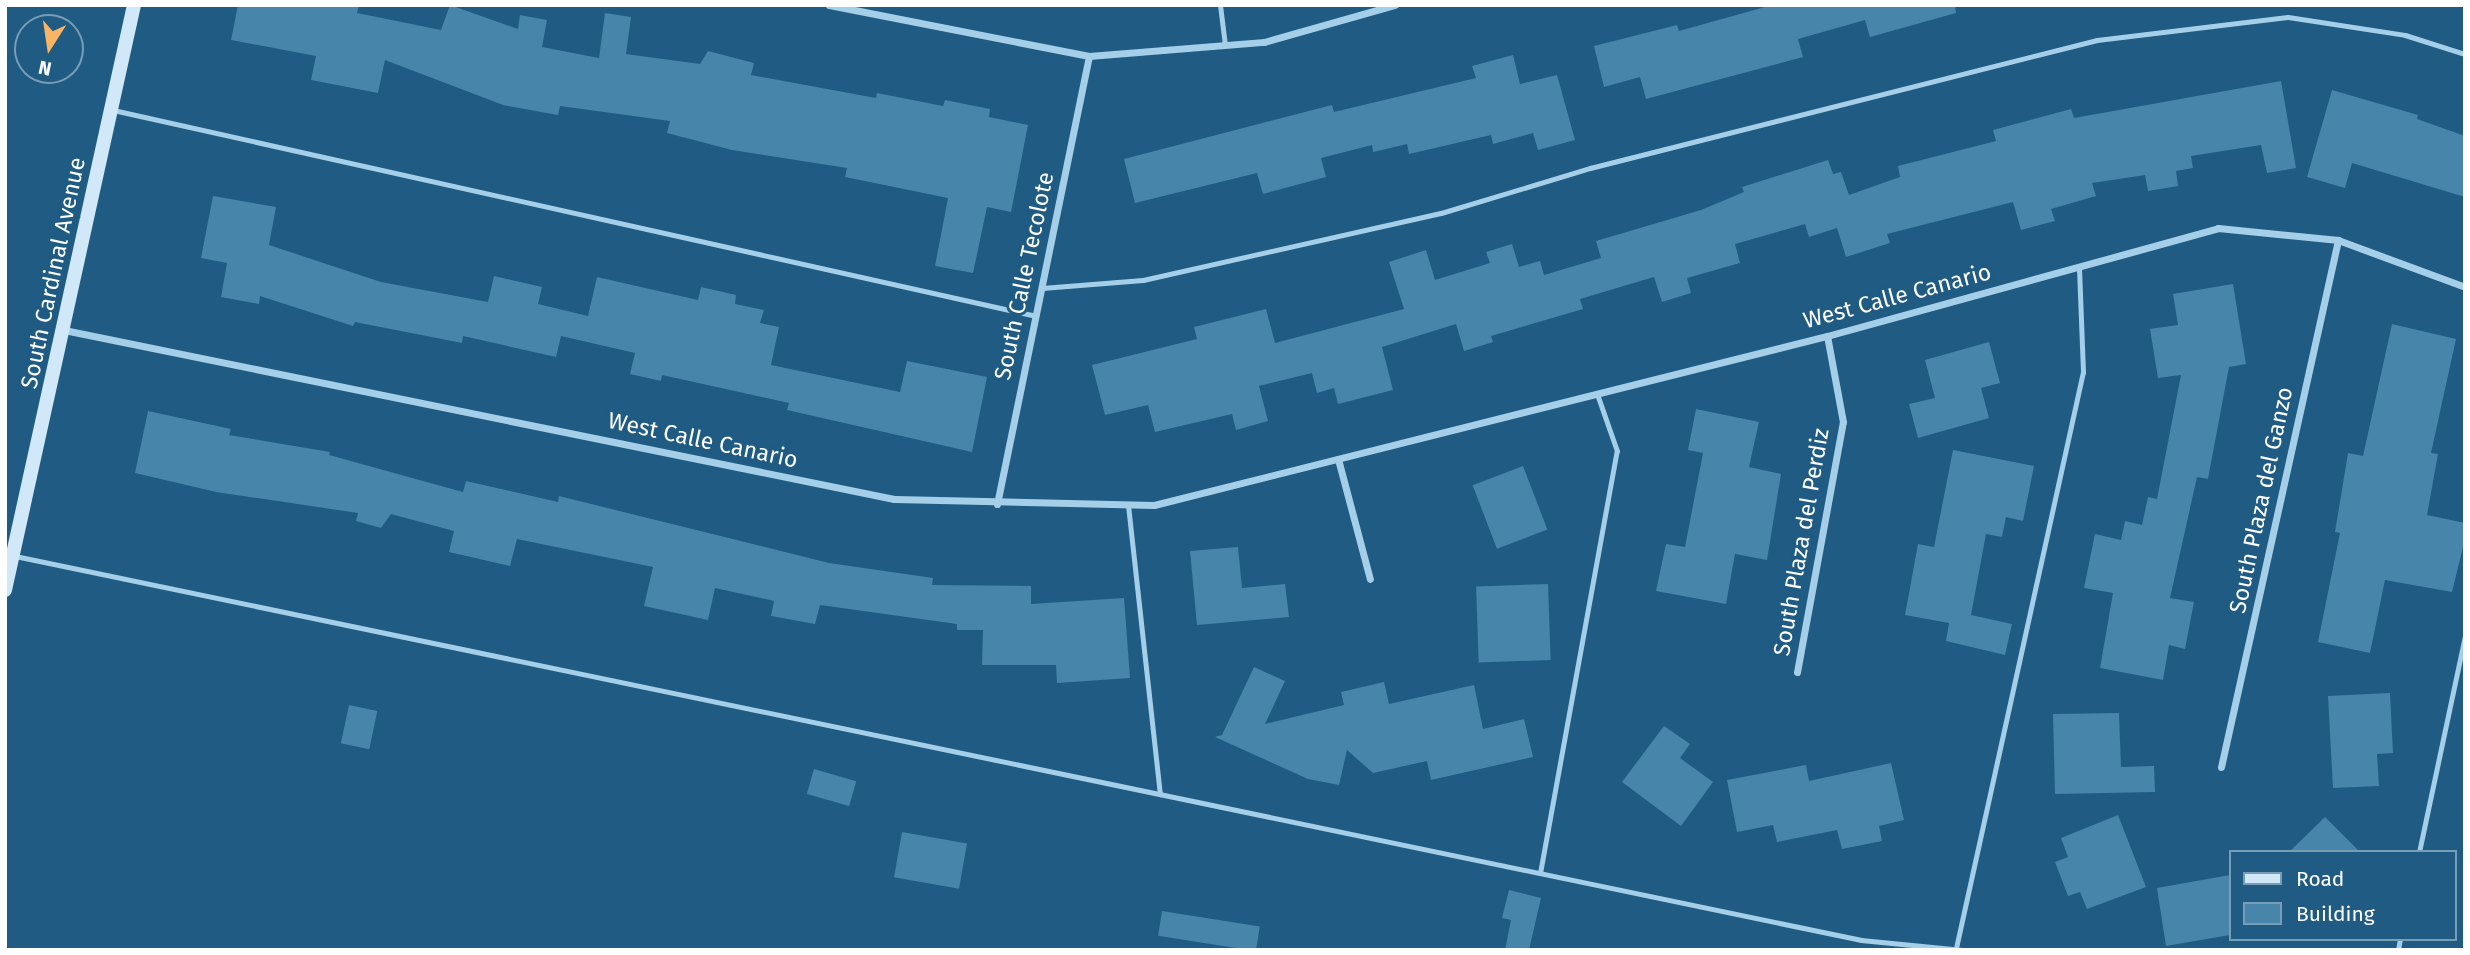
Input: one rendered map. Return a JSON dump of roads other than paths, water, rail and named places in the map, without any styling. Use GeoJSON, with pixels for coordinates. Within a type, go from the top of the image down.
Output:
{"type":"FeatureCollection","features":[{"type":"Feature","properties":{"kind":"main road","name":"South Cardinal Avenue"},"geometry":{"type":"LineString","coordinates":[[5,590],[134,5]]}},
{"type":"Feature","properties":{"kind":"street"},"geometry":{"type":"LineString","coordinates":[[829,5],[1089,56],[1264,42],[1395,5]]}},
{"type":"Feature","properties":{"kind":"street","name":"South Calle Tecolote"},"geometry":{"type":"LineString","coordinates":[[998,505],[1089,56]]}},
{"type":"Feature","properties":{"kind":"street","name":"West Calle Canario"},"geometry":{"type":"LineString","coordinates":[[64,330],[894,499],[998,505],[1154,505],[1827,336],[2218,228],[2338,240],[2465,287]]}},
{"type":"Feature","properties":{"kind":"street","name":"South Plaza del Ganzo"},"geometry":{"type":"LineString","coordinates":[[2221,767],[2338,240]]}},
{"type":"Feature","properties":{"kind":"street","name":"South Plaza del Perdiz"},"geometry":{"type":"LineString","coordinates":[[1797,672],[1843,422],[1827,336]]}},
{"type":"Feature","properties":{"kind":"street"},"geometry":{"type":"LineString","coordinates":[[1338,459],[1370,579]]}},
{"type":"Feature","properties":{"kind":"lane"},"geometry":{"type":"LineString","coordinates":[[1220,5],[1225,44]]}},
{"type":"Feature","properties":{"kind":"lane"},"geometry":{"type":"LineString","coordinates":[[1042,288],[1143,280],[1441,213],[1590,168],[2097,40],[2288,17],[2405,35],[2465,54]]}},
{"type":"Feature","properties":{"kind":"lane"},"geometry":{"type":"LineString","coordinates":[[112,110],[1036,316]]}},
{"type":"Feature","properties":{"kind":"lane"},"geometry":{"type":"LineString","coordinates":[[1956,948],[2083,372],[2078,267]]}},
{"type":"Feature","properties":{"kind":"lane"},"geometry":{"type":"LineString","coordinates":[[1540,873],[1617,451],[1597,394]]}},
{"type":"Feature","properties":{"kind":"lane"},"geometry":{"type":"LineString","coordinates":[[1128,505],[1160,794]]}},
{"type":"Feature","properties":{"kind":"lane"},"geometry":{"type":"LineString","coordinates":[[13,556],[1861,940],[1964,950]]}},
{"type":"Feature","properties":{"kind":"lane"},"geometry":{"type":"LineString","coordinates":[[2419,850],[2465,636]]}}]}
